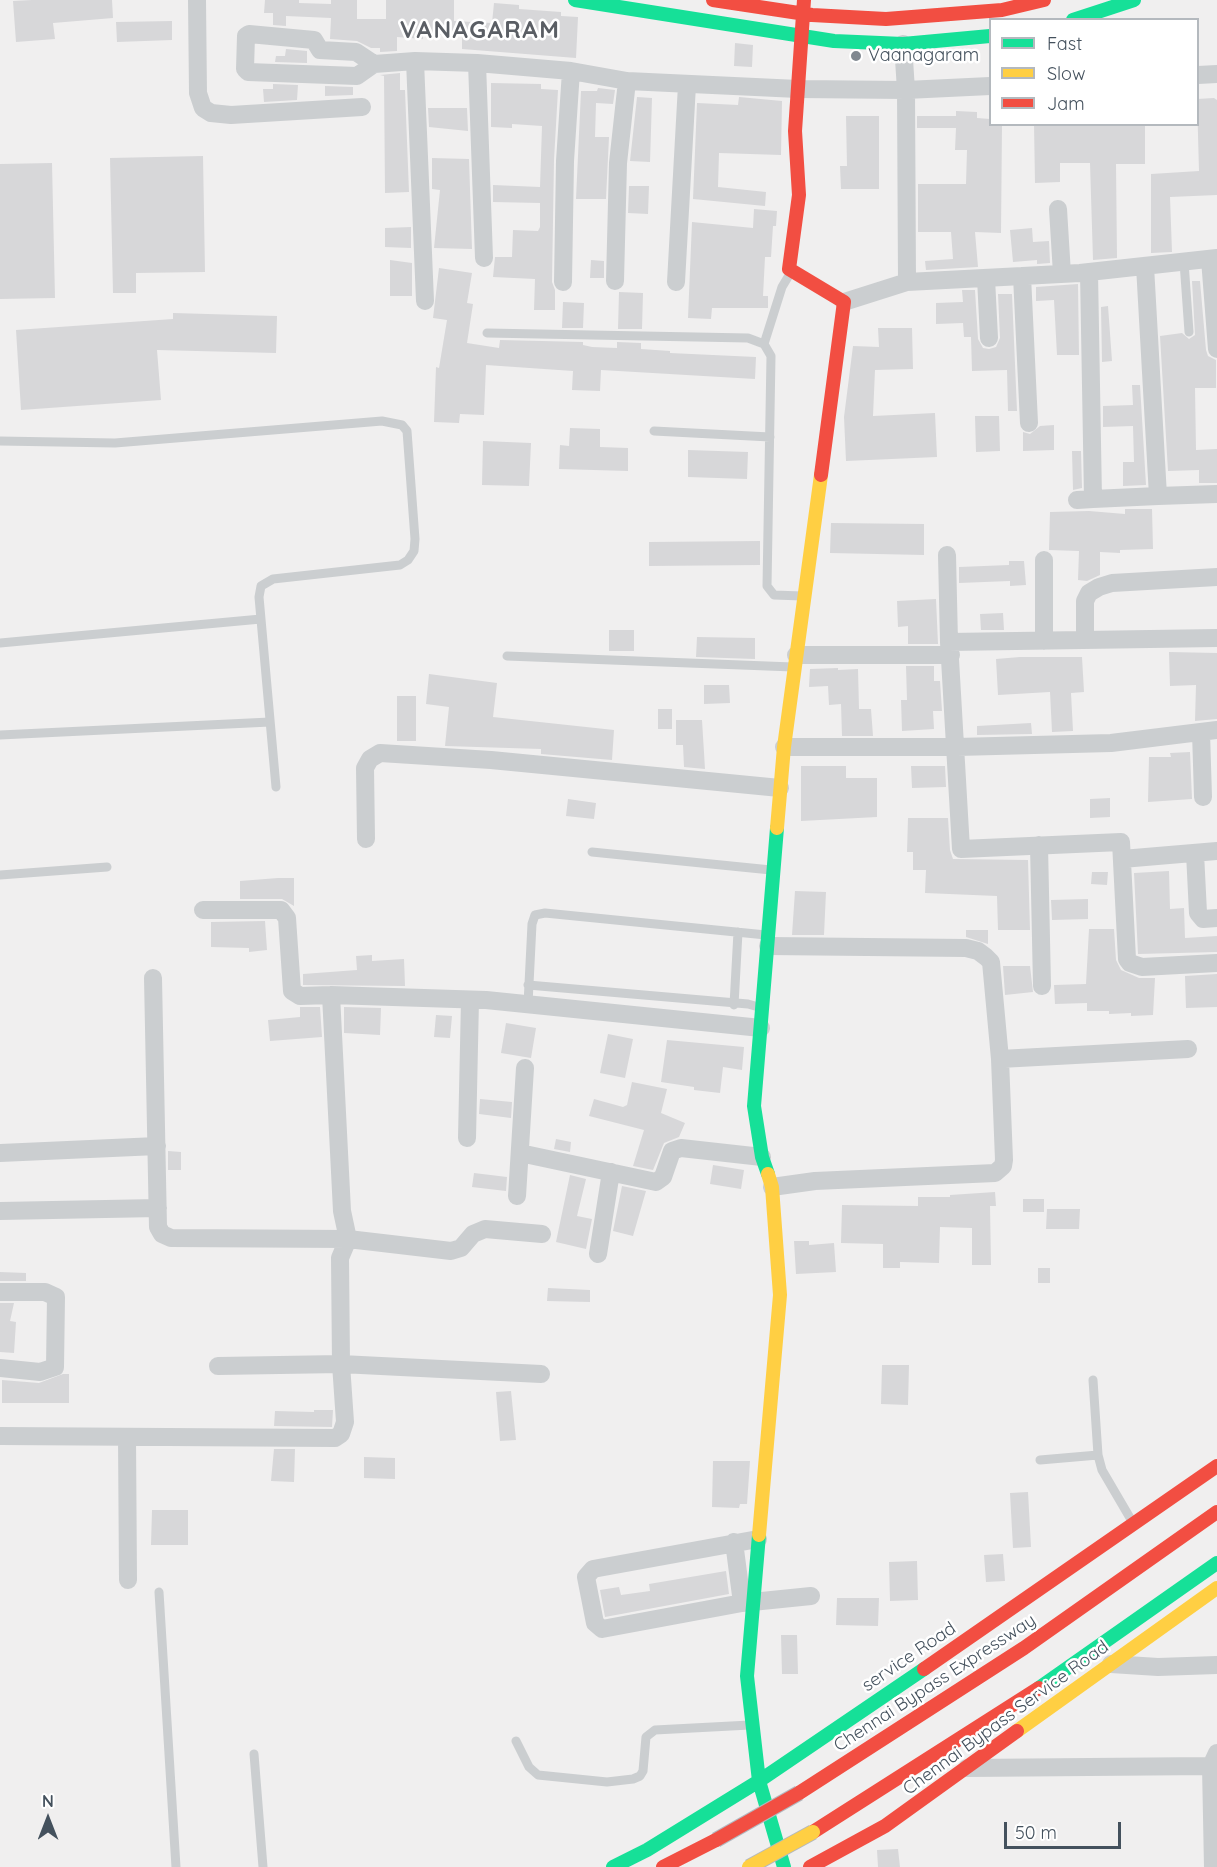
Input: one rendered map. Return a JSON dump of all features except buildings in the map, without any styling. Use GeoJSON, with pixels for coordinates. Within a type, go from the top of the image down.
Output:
{"type":"FeatureCollection","features":[{"type":"Feature","properties":{"kind":"main road"},"geometry":{"type":"LineString","coordinates":[[575,0],[801,38],[903,44],[989,36]]}},
{"type":"Feature","properties":{"kind":"main road"},"geometry":{"type":"LineString","coordinates":[[713,0],[803,7],[886,19],[942,17],[1002,10],[1044,0]]}},
{"type":"Feature","properties":{"kind":"main road"},"geometry":{"type":"LineString","coordinates":[[1079,18],[1134,0]]}},
{"type":"Feature","properties":{"kind":"main road"},"geometry":{"type":"LineString","coordinates":[[784,1867],[759,1781],[747,1676],[748,1602],[758,1539],[780,1295],[772,1187],[762,1157],[754,1106],[784,747],[844,302],[791,272],[789,260],[800,195],[795,131],[803,7]]}},
{"type":"Feature","properties":{"kind":"main road","name":"service Road"},"geometry":{"type":"LineString","coordinates":[[613,1867],[647,1850],[759,1781],[1217,1466]]}},
{"type":"Feature","properties":{"kind":"main road","name":"Chennai Bypass Expressway"},"geometry":{"type":"LineString","coordinates":[[663,1867],[799,1793],[1024,1648],[1217,1512]]}},
{"type":"Feature","properties":{"kind":"main road"},"geometry":{"type":"LineString","coordinates":[[749,1867],[813,1832],[1055,1678],[1217,1563]]}},
{"type":"Feature","properties":{"kind":"main road","name":"Chennai Bypass Service Road"},"geometry":{"type":"LineString","coordinates":[[810,1867],[885,1826],[1217,1588]]}},
{"type":"Feature","properties":{"kind":"street"},"geometry":{"type":"LineString","coordinates":[[197,0],[198,93],[203,108],[211,113],[231,116],[362,108]]}},
{"type":"Feature","properties":{"kind":"street"},"geometry":{"type":"LineString","coordinates":[[374,64],[356,52],[320,50],[314,40],[249,34],[246,36],[244,69],[248,72],[357,76],[374,64],[415,61],[477,63],[572,71],[627,81],[798,89],[906,90],[989,86]]}},
{"type":"Feature","properties":{"kind":"street"},"geometry":{"type":"LineString","coordinates":[[903,44],[906,90],[908,282]]}},
{"type":"Feature","properties":{"kind":"street"},"geometry":{"type":"LineString","coordinates":[[415,61],[425,301]]}},
{"type":"Feature","properties":{"kind":"street"},"geometry":{"type":"LineString","coordinates":[[477,63],[484,258]]}},
{"type":"Feature","properties":{"kind":"street"},"geometry":{"type":"LineString","coordinates":[[563,282],[565,161],[572,71]]}},
{"type":"Feature","properties":{"kind":"street"},"geometry":{"type":"LineString","coordinates":[[1199,75],[1217,74]]}},
{"type":"Feature","properties":{"kind":"street"},"geometry":{"type":"LineString","coordinates":[[615,281],[618,163],[627,81]]}},
{"type":"Feature","properties":{"kind":"street"},"geometry":{"type":"LineString","coordinates":[[676,282],[687,84]]}},
{"type":"Feature","properties":{"kind":"street"},"geometry":{"type":"LineString","coordinates":[[1058,209],[1062,274]]}},
{"type":"Feature","properties":{"kind":"street"},"geometry":{"type":"LineString","coordinates":[[844,302],[908,282],[1089,272],[1214,258],[1217,349]]}},
{"type":"Feature","properties":{"kind":"street"},"geometry":{"type":"LineString","coordinates":[[1145,266],[1158,496]]}},
{"type":"Feature","properties":{"kind":"street"},"geometry":{"type":"LineString","coordinates":[[1089,272],[1085,499],[1217,494]]}},
{"type":"Feature","properties":{"kind":"street"},"geometry":{"type":"LineString","coordinates":[[1022,276],[1029,423]]}},
{"type":"Feature","properties":{"kind":"street"},"geometry":{"type":"LineString","coordinates":[[986,278],[989,338]]}},
{"type":"Feature","properties":{"kind":"street"},"geometry":{"type":"LineString","coordinates":[[947,555],[961,849],[1121,842],[1127,959],[1130,963],[1142,968],[1217,963]]}},
{"type":"Feature","properties":{"kind":"street"},"geometry":{"type":"LineString","coordinates":[[1044,560],[1044,641]]}},
{"type":"Feature","properties":{"kind":"street"},"geometry":{"type":"LineString","coordinates":[[1085,640],[1085,602],[1089,593],[1099,587],[1112,583],[1217,577]]}},
{"type":"Feature","properties":{"kind":"street"},"geometry":{"type":"LineString","coordinates":[[796,661],[1044,641],[1217,638]]}},
{"type":"Feature","properties":{"kind":"street"},"geometry":{"type":"LineString","coordinates":[[784,747],[957,747],[1111,743],[1209,731],[1203,797]]}},
{"type":"Feature","properties":{"kind":"street"},"geometry":{"type":"LineString","coordinates":[[366,839],[365,768],[370,759],[380,753],[491,760],[780,788]]}},
{"type":"Feature","properties":{"kind":"street"},"geometry":{"type":"LineString","coordinates":[[1039,845],[1042,986]]}},
{"type":"Feature","properties":{"kind":"street"},"geometry":{"type":"LineString","coordinates":[[1122,859],[1217,851]]}},
{"type":"Feature","properties":{"kind":"street"},"geometry":{"type":"LineString","coordinates":[[1195,853],[1198,913],[1203,919],[1217,918]]}},
{"type":"Feature","properties":{"kind":"street"},"geometry":{"type":"LineString","coordinates":[[203,910],[281,910],[287,918],[292,991],[300,996],[331,995],[528,1004],[761,1028]]}},
{"type":"Feature","properties":{"kind":"street"},"geometry":{"type":"LineString","coordinates":[[768,940],[966,948],[978,951],[991,962],[1000,1059],[1004,1160],[1000,1171],[995,1173],[815,1181],[772,1187]]}},
{"type":"Feature","properties":{"kind":"street"},"geometry":{"type":"LineString","coordinates":[[153,978],[158,1227],[162,1234],[171,1238],[348,1239],[451,1251],[461,1248],[473,1234],[485,1229],[542,1234]]}},
{"type":"Feature","properties":{"kind":"street"},"geometry":{"type":"LineString","coordinates":[[0,1436],[335,1438],[341,1434],[345,1422],[341,1364],[340,1258],[348,1239],[342,1211],[331,995]]}},
{"type":"Feature","properties":{"kind":"street"},"geometry":{"type":"LineString","coordinates":[[467,1138],[470,1000]]}},
{"type":"Feature","properties":{"kind":"street"},"geometry":{"type":"LineString","coordinates":[[1000,1059],[1188,1048]]}},
{"type":"Feature","properties":{"kind":"street"},"geometry":{"type":"LineString","coordinates":[[517,1196],[525,1068]]}},
{"type":"Feature","properties":{"kind":"street"},"geometry":{"type":"LineString","coordinates":[[0,1153],[157,1146]]}},
{"type":"Feature","properties":{"kind":"street"},"geometry":{"type":"LineString","coordinates":[[520,1153],[656,1182],[663,1177],[672,1151],[681,1148],[762,1157]]}},
{"type":"Feature","properties":{"kind":"street"},"geometry":{"type":"LineString","coordinates":[[598,1254],[611,1172]]}},
{"type":"Feature","properties":{"kind":"street"},"geometry":{"type":"LineString","coordinates":[[0,1211],[158,1208]]}},
{"type":"Feature","properties":{"kind":"street"},"geometry":{"type":"LineString","coordinates":[[0,1292],[45,1292],[56,1297],[55,1367],[40,1372],[0,1368]]}},
{"type":"Feature","properties":{"kind":"street"},"geometry":{"type":"LineString","coordinates":[[218,1366],[341,1364],[541,1374]]}},
{"type":"Feature","properties":{"kind":"street"},"geometry":{"type":"LineString","coordinates":[[127,1437],[128,1580]]}},
{"type":"Feature","properties":{"kind":"street"},"geometry":{"type":"LineString","coordinates":[[758,1539],[593,1569],[586,1576],[595,1623],[602,1629],[748,1602],[811,1596]]}},
{"type":"Feature","properties":{"kind":"street"},"geometry":{"type":"LineString","coordinates":[[734,1542],[748,1602]]}},
{"type":"Feature","properties":{"kind":"street"},"geometry":{"type":"LineString","coordinates":[[1111,1664],[1158,1667],[1217,1665]]}},
{"type":"Feature","properties":{"kind":"street"},"geometry":{"type":"LineString","coordinates":[[967,1768],[1214,1760],[1213,1867]]}},
{"type":"Feature","properties":{"kind":"lane"},"geometry":{"type":"LineString","coordinates":[[1184,262],[1189,332]]}},
{"type":"Feature","properties":{"kind":"lane"},"geometry":{"type":"LineString","coordinates":[[764,344],[782,287],[791,272]]}},
{"type":"Feature","properties":{"kind":"lane"},"geometry":{"type":"LineString","coordinates":[[487,333],[748,338],[764,344],[771,356],[767,586],[774,595],[804,596]]}},
{"type":"Feature","properties":{"kind":"lane"},"geometry":{"type":"LineString","coordinates":[[0,441],[115,443],[382,421],[402,425],[407,431],[415,539],[414,551],[408,560],[400,565],[266,581],[261,586],[259,597],[276,787]]}},
{"type":"Feature","properties":{"kind":"lane"},"geometry":{"type":"LineString","coordinates":[[654,431],[770,437]]}},
{"type":"Feature","properties":{"kind":"lane"},"geometry":{"type":"LineString","coordinates":[[0,643],[261,619]]}},
{"type":"Feature","properties":{"kind":"lane"},"geometry":{"type":"LineString","coordinates":[[507,656],[796,661]]}},
{"type":"Feature","properties":{"kind":"lane"},"geometry":{"type":"LineString","coordinates":[[0,735],[270,722]]}},
{"type":"Feature","properties":{"kind":"lane"},"geometry":{"type":"LineString","coordinates":[[592,852],[774,870]]}},
{"type":"Feature","properties":{"kind":"lane"},"geometry":{"type":"LineString","coordinates":[[0,874],[107,867]]}},
{"type":"Feature","properties":{"kind":"lane"},"geometry":{"type":"LineString","coordinates":[[528,1004],[532,924],[535,915],[545,913],[738,932],[768,940]]}},
{"type":"Feature","properties":{"kind":"lane"},"geometry":{"type":"LineString","coordinates":[[734,1005],[738,932]]}},
{"type":"Feature","properties":{"kind":"lane"},"geometry":{"type":"LineString","coordinates":[[528,984],[734,1005],[748,1004],[762,1008]]}},
{"type":"Feature","properties":{"kind":"lane"},"geometry":{"type":"LineString","coordinates":[[1093,1380],[1098,1455],[1102,1470],[1134,1525]]}},
{"type":"Feature","properties":{"kind":"lane"},"geometry":{"type":"LineString","coordinates":[[1040,1460],[1098,1455]]}},
{"type":"Feature","properties":{"kind":"lane"},"geometry":{"type":"LineString","coordinates":[[159,1592],[176,1867]]}},
{"type":"Feature","properties":{"kind":"lane"},"geometry":{"type":"LineString","coordinates":[[516,1741],[529,1767],[538,1775],[607,1782],[633,1779],[639,1776],[643,1771],[646,1737],[655,1730],[752,1724]]}},
{"type":"Feature","properties":{"kind":"lane"},"geometry":{"type":"LineString","coordinates":[[254,1754],[263,1867]]}},
{"type":"Feature","properties":{"kind":"traffic: fast"},"geometry":{"type":"LineString","coordinates":[[575,0],[834,41],[903,44],[989,36]]}},
{"type":"Feature","properties":{"kind":"traffic: fast"},"geometry":{"type":"LineString","coordinates":[[1079,18],[1134,0]]}},
{"type":"Feature","properties":{"kind":"traffic: fast"},"geometry":{"type":"LineString","coordinates":[[768,1174],[762,1157],[754,1106],[777,828]]}},
{"type":"Feature","properties":{"kind":"traffic: fast"},"geometry":{"type":"LineString","coordinates":[[759,1535],[747,1676],[759,1781],[784,1867]]}},
{"type":"Feature","properties":{"kind":"traffic: fast"},"geometry":{"type":"LineString","coordinates":[[1039,1688],[1217,1563]]}},
{"type":"Feature","properties":{"kind":"traffic: fast"},"geometry":{"type":"LineString","coordinates":[[613,1867],[647,1850],[759,1781],[924,1669]]}},
{"type":"Feature","properties":{"kind":"traffic: slow"},"geometry":{"type":"LineString","coordinates":[[777,828],[784,747],[821,475]]}},
{"type":"Feature","properties":{"kind":"traffic: slow"},"geometry":{"type":"LineString","coordinates":[[759,1535],[780,1295],[772,1187],[768,1174]]}},
{"type":"Feature","properties":{"kind":"traffic: slow"},"geometry":{"type":"LineString","coordinates":[[1017,1731],[1217,1588]]}},
{"type":"Feature","properties":{"kind":"traffic: slow"},"geometry":{"type":"LineString","coordinates":[[749,1867],[813,1832]]}},
{"type":"Feature","properties":{"kind":"traffic: jam"},"geometry":{"type":"LineString","coordinates":[[713,0],[812,15],[886,19],[1002,10],[1044,0]]}},
{"type":"Feature","properties":{"kind":"traffic: jam"},"geometry":{"type":"LineString","coordinates":[[804,0],[795,131],[799,195],[789,269],[844,302],[821,475]]}},
{"type":"Feature","properties":{"kind":"traffic: jam"},"geometry":{"type":"LineString","coordinates":[[924,1669],[1217,1466]]}},
{"type":"Feature","properties":{"kind":"traffic: jam"},"geometry":{"type":"LineString","coordinates":[[799,1793],[1024,1648],[1217,1512]]}},
{"type":"Feature","properties":{"kind":"traffic: jam"},"geometry":{"type":"LineString","coordinates":[[813,1832],[1039,1688]]}},
{"type":"Feature","properties":{"kind":"traffic: jam"},"geometry":{"type":"LineString","coordinates":[[810,1867],[885,1826],[1017,1731]]}},
{"type":"Feature","properties":{"kind":"traffic: jam"},"geometry":{"type":"LineString","coordinates":[[716,1840],[799,1793]]}},
{"type":"Feature","properties":{"kind":"traffic: jam"},"geometry":{"type":"LineString","coordinates":[[663,1867],[716,1840]]}},
{"type":"Feature","properties":{"kind":"place","name":"Vaanagaram"},"geometry":{"type":"Point","coordinates":[856,56]}},
{"type":"Feature","properties":{"kind":"district","name":"VANAGARAM"},"geometry":{"type":"Point","coordinates":[480,31]}}]}
